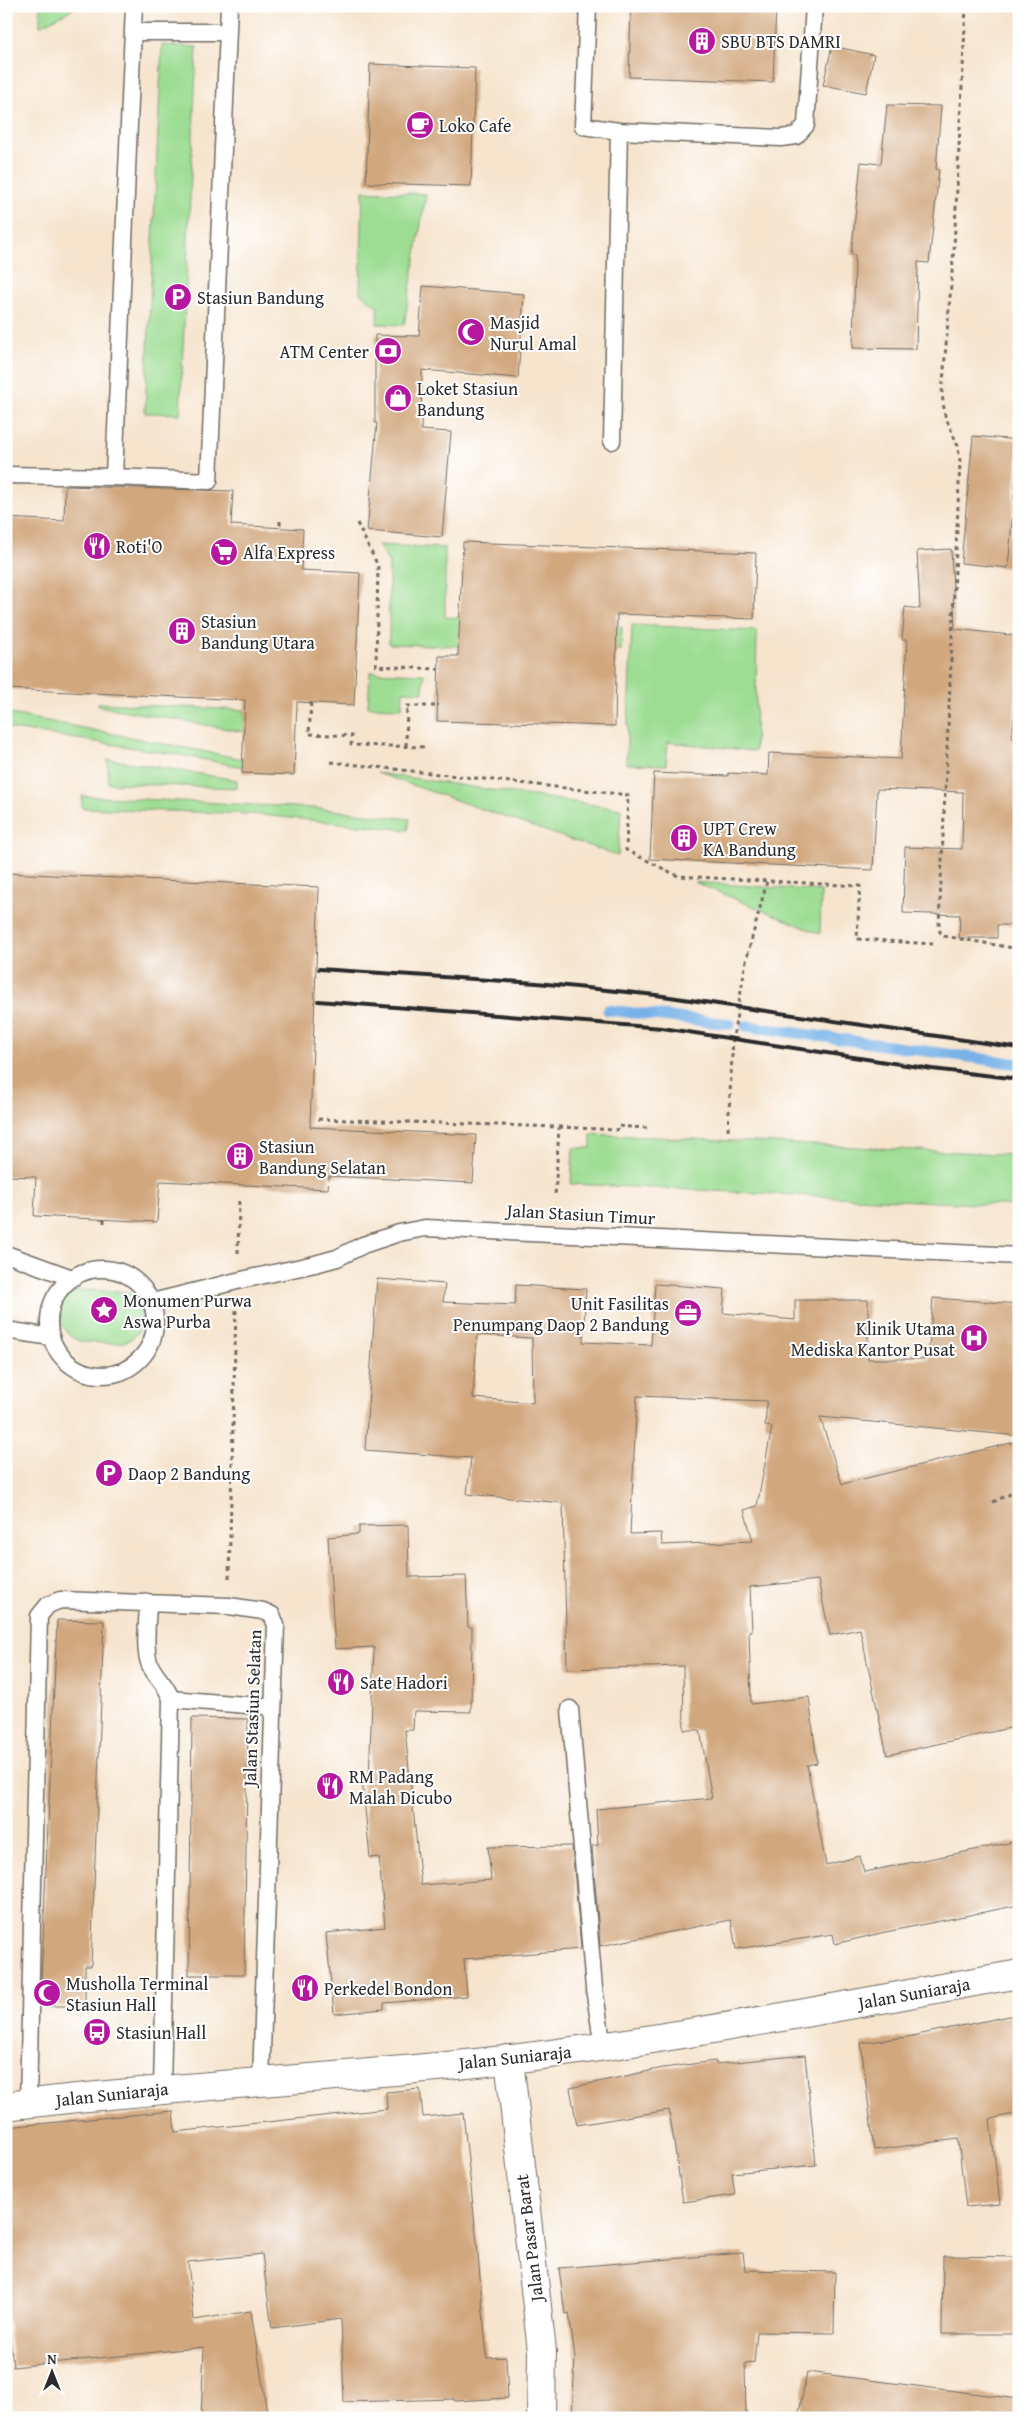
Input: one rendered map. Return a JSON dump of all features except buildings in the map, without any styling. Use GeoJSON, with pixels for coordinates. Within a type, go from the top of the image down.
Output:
{"type":"FeatureCollection","features":[{"type":"Feature","properties":{"kind":"main road","name":"Jalan Suniaraja"},"geometry":{"type":"LineString","coordinates":[[17,2104],[162,2089],[261,2082],[509,2059],[603,2047],[1019,1974]]}},
{"type":"Feature","properties":{"kind":"main road","name":"Jalan Pasar Barat"},"geometry":{"type":"LineString","coordinates":[[509,2059],[542,2351],[541,2418]]}},
{"type":"Feature","properties":{"kind":"lane"},"geometry":{"type":"LineString","coordinates":[[114,477],[134,6]]}},
{"type":"Feature","properties":{"kind":"lane"},"geometry":{"type":"LineString","coordinates":[[6,475],[114,477],[208,482],[229,6]]}},
{"type":"Feature","properties":{"kind":"lane"},"geometry":{"type":"LineString","coordinates":[[588,6],[583,126],[619,131],[781,138],[796,136],[806,125],[814,6]]}},
{"type":"Feature","properties":{"kind":"lane"},"geometry":{"type":"LineString","coordinates":[[133,32],[228,32]]}},
{"type":"Feature","properties":{"kind":"lane"},"geometry":{"type":"LineString","coordinates":[[612,440],[619,131]]}},
{"type":"Feature","properties":{"kind":"lane","name":"Jalan Stasiun Timur"},"geometry":{"type":"LineString","coordinates":[[152,1302],[237,1280],[315,1264],[337,1258],[363,1245],[399,1233],[425,1228],[1019,1256]]}},
{"type":"Feature","properties":{"kind":"lane"},"geometry":{"type":"LineString","coordinates":[[6,1254],[72,1278]]}},
{"type":"Feature","properties":{"kind":"lane"},"geometry":{"type":"LineString","coordinates":[[104,1269],[120,1272],[135,1280],[147,1292],[152,1302],[156,1324],[153,1340],[145,1355],[132,1366],[118,1374],[101,1375],[84,1372],[69,1364],[58,1352],[50,1337],[49,1321],[52,1304],[60,1290],[72,1278],[87,1271],[104,1269]]}},
{"type":"Feature","properties":{"kind":"lane"},"geometry":{"type":"LineString","coordinates":[[6,1330],[50,1337]]}},
{"type":"Feature","properties":{"kind":"lane","name":"Jalan Stasiun Selatan"},"geometry":{"type":"LineString","coordinates":[[17,2104],[39,1616],[48,1605],[60,1600],[229,1606],[263,1611],[272,1615],[276,1624],[261,2082]]}},
{"type":"Feature","properties":{"kind":"lane"},"geometry":{"type":"LineString","coordinates":[[148,1602],[147,1641],[150,1664],[168,1689],[171,1699],[162,2089]]}},
{"type":"Feature","properties":{"kind":"lane"},"geometry":{"type":"LineString","coordinates":[[171,1699],[272,1707]]}},
{"type":"Feature","properties":{"kind":"lane"},"geometry":{"type":"LineString","coordinates":[[570,1710],[594,1988],[603,2047]]}},
{"type":"Feature","properties":{"kind":"path"},"geometry":{"type":"LineString","coordinates":[[966,6],[954,248],[942,394],[945,416],[958,446],[960,462],[939,925],[940,932],[944,936],[1019,949]]}},
{"type":"Feature","properties":{"kind":"path"},"geometry":{"type":"LineString","coordinates":[[280,521],[280,528]]}},
{"type":"Feature","properties":{"kind":"path"},"geometry":{"type":"LineString","coordinates":[[357,523],[378,566],[376,666],[438,669]]}},
{"type":"Feature","properties":{"kind":"path"},"geometry":{"type":"LineString","coordinates":[[311,703],[310,734],[352,736],[351,745],[425,747]]}},
{"type":"Feature","properties":{"kind":"path"},"geometry":{"type":"LineString","coordinates":[[406,746],[407,706],[437,706]]}},
{"type":"Feature","properties":{"kind":"path"},"geometry":{"type":"LineString","coordinates":[[331,762],[628,795],[626,850],[678,876],[860,886],[857,939],[933,944]]}},
{"type":"Feature","properties":{"kind":"path"},"geometry":{"type":"LineString","coordinates":[[728,1130],[733,1038],[746,961],[767,881]]}},
{"type":"Feature","properties":{"kind":"path"},"geometry":{"type":"LineString","coordinates":[[318,1119],[617,1130],[617,1126],[648,1128]]}},
{"type":"Feature","properties":{"kind":"path"},"geometry":{"type":"LineString","coordinates":[[555,1198],[558,1127]]}},
{"type":"Feature","properties":{"kind":"path"},"geometry":{"type":"LineString","coordinates":[[229,1606],[240,1199]]}},
{"type":"Feature","properties":{"kind":"path"},"geometry":{"type":"LineString","coordinates":[[104,1219],[104,1227]]}},
{"type":"Feature","properties":{"kind":"path"},"geometry":{"type":"LineString","coordinates":[[993,1502],[1019,1490]]}},
{"type":"Feature","properties":{"kind":"green space"},"geometry":{"type":"Polygon","coordinates":[[[40,6],[79,6],[40,26],[40,6]]]}},
{"type":"Feature","properties":{"kind":"green space"},"geometry":{"type":"Polygon","coordinates":[[[162,45],[197,47],[180,414],[145,413],[162,45]]]}},
{"type":"Feature","properties":{"kind":"green space"},"geometry":{"type":"Polygon","coordinates":[[[363,191],[426,194],[404,325],[377,324],[378,307],[360,293],[363,191]]]}},
{"type":"Feature","properties":{"kind":"green space"},"geometry":{"type":"Polygon","coordinates":[[[378,545],[445,548],[445,617],[622,627],[621,651],[389,644],[389,563],[378,545]]]}},
{"type":"Feature","properties":{"kind":"green space"},"geometry":{"type":"Polygon","coordinates":[[[632,625],[757,631],[755,751],[668,742],[666,765],[626,764],[632,625]]]}},
{"type":"Feature","properties":{"kind":"green space"},"geometry":{"type":"Polygon","coordinates":[[[370,672],[424,674],[423,692],[403,691],[402,708],[368,707],[370,672]]]}},
{"type":"Feature","properties":{"kind":"green space"},"geometry":{"type":"Polygon","coordinates":[[[98,703],[244,710],[245,732],[98,706],[98,703]]]}},
{"type":"Feature","properties":{"kind":"green space"},"geometry":{"type":"Polygon","coordinates":[[[6,713],[243,759],[243,767],[174,754],[6,728],[6,713]]]}},
{"type":"Feature","properties":{"kind":"green space"},"geometry":{"type":"Polygon","coordinates":[[[108,759],[237,780],[237,788],[108,783],[108,759]]]}},
{"type":"Feature","properties":{"kind":"green space"},"geometry":{"type":"Polygon","coordinates":[[[377,773],[621,809],[618,856],[377,773]]]}},
{"type":"Feature","properties":{"kind":"green space"},"geometry":{"type":"Polygon","coordinates":[[[82,796],[314,808],[410,819],[408,830],[251,814],[82,808],[82,796]]]}},
{"type":"Feature","properties":{"kind":"green space"},"geometry":{"type":"Polygon","coordinates":[[[694,882],[821,891],[820,934],[694,882]]]}},
{"type":"Feature","properties":{"kind":"green space"},"geometry":{"type":"Polygon","coordinates":[[[591,1134],[1019,1155],[1019,1206],[571,1184],[573,1148],[591,1148],[591,1134]]]}},
{"type":"Feature","properties":{"kind":"green space"},"geometry":{"type":"Polygon","coordinates":[[[78,1290],[117,1291],[128,1293],[135,1297],[140,1303],[142,1311],[140,1327],[136,1334],[123,1342],[113,1343],[86,1342],[71,1337],[61,1322],[61,1309],[66,1298],[78,1290]]]}},
{"type":"Feature","properties":{"kind":"waterway"},"geometry":{"type":"LineString","coordinates":[[608,1010],[730,1024]]}},
{"type":"Feature","properties":{"kind":"waterway"},"geometry":{"type":"LineString","coordinates":[[746,1026],[1019,1064]]}},
{"type":"Feature","properties":{"kind":"railway"},"geometry":{"type":"LineString","coordinates":[[319,969],[537,983],[656,995],[1019,1048]]}},
{"type":"Feature","properties":{"kind":"railway"},"geometry":{"type":"LineString","coordinates":[[318,1001],[662,1028],[932,1069],[1019,1079]]}},
{"type":"Feature","properties":{"kind":"place","name":"SBU BTS DAMRI"},"geometry":{"type":"Point","coordinates":[702,41]}},
{"type":"Feature","properties":{"kind":"place","name":"Loko Cafe"},"geometry":{"type":"Point","coordinates":[420,125]}},
{"type":"Feature","properties":{"kind":"place","name":"Stasiun Bandung"},"geometry":{"type":"Point","coordinates":[178,297]}},
{"type":"Feature","properties":{"kind":"place","name":"Masjid Nurul Amal"},"geometry":{"type":"Point","coordinates":[471,332]}},
{"type":"Feature","properties":{"kind":"place","name":"ATM Center"},"geometry":{"type":"Point","coordinates":[388,351]}},
{"type":"Feature","properties":{"kind":"place","name":"Loket Stasiun Bandung"},"geometry":{"type":"Point","coordinates":[398,398]}},
{"type":"Feature","properties":{"kind":"place","name":"Roti'O"},"geometry":{"type":"Point","coordinates":[97,546]}},
{"type":"Feature","properties":{"kind":"place","name":"Alfa Express"},"geometry":{"type":"Point","coordinates":[224,552]}},
{"type":"Feature","properties":{"kind":"place","name":"Stasiun Bandung Utara"},"geometry":{"type":"Point","coordinates":[182,631]}},
{"type":"Feature","properties":{"kind":"place","name":"UPT Crew KA Bandung"},"geometry":{"type":"Point","coordinates":[684,838]}},
{"type":"Feature","properties":{"kind":"place","name":"Stasiun Bandung Selatan"},"geometry":{"type":"Point","coordinates":[240,1156]}},
{"type":"Feature","properties":{"kind":"place","name":"Monumen Purwa Aswa Purba"},"geometry":{"type":"Point","coordinates":[104,1310]}},
{"type":"Feature","properties":{"kind":"place","name":"Unit Fasilitas Penumpang Daop 2 Bandung"},"geometry":{"type":"Point","coordinates":[688,1313]}},
{"type":"Feature","properties":{"kind":"place","name":"Klinik Utama Mediska Kantor Pusat"},"geometry":{"type":"Point","coordinates":[974,1338]}},
{"type":"Feature","properties":{"kind":"place","name":"Daop 2 Bandung"},"geometry":{"type":"Point","coordinates":[109,1473]}},
{"type":"Feature","properties":{"kind":"place","name":"Sate Hadori"},"geometry":{"type":"Point","coordinates":[341,1682]}},
{"type":"Feature","properties":{"kind":"place","name":"RM Padang Malah Dicubo"},"geometry":{"type":"Point","coordinates":[330,1786]}},
{"type":"Feature","properties":{"kind":"place","name":"Perkedel Bondon"},"geometry":{"type":"Point","coordinates":[305,1988]}},
{"type":"Feature","properties":{"kind":"place","name":"Musholla Terminal Stasiun Hall"},"geometry":{"type":"Point","coordinates":[47,1993]}},
{"type":"Feature","properties":{"kind":"place","name":"Stasiun Hall"},"geometry":{"type":"Point","coordinates":[97,2032]}}]}
